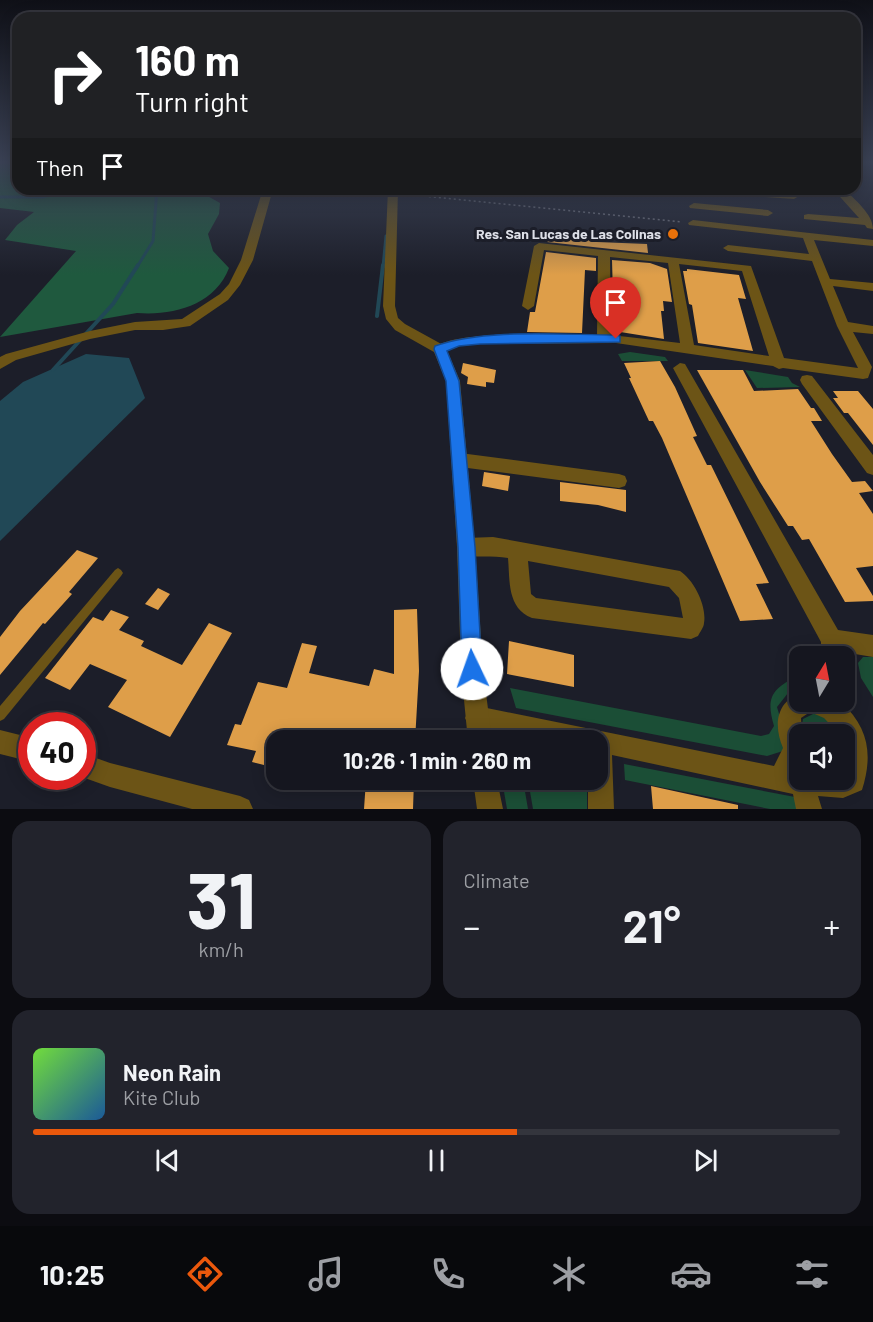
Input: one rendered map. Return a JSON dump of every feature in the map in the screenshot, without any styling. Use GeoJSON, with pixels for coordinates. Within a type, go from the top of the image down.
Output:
{"type":"FeatureCollection","features":[{"type":"Feature","properties":{"kind":"street"},"geometry":{"type":"LineString","coordinates":[[0,364],[11,357],[90,335],[135,326],[185,323],[224,297],[234,285],[247,260],[265,200]]}},
{"type":"Feature","properties":{"kind":"street"},"geometry":{"type":"LineString","coordinates":[[393,200],[389,306],[392,319],[400,327],[440,349],[453,381],[478,730]]}},
{"type":"Feature","properties":{"kind":"street"},"geometry":{"type":"LineString","coordinates":[[692,200],[696,223],[873,243]]}},
{"type":"Feature","properties":{"kind":"street"},"geometry":{"type":"LineString","coordinates":[[694,206],[770,217],[764,200]]}},
{"type":"Feature","properties":{"kind":"street"},"geometry":{"type":"LineString","coordinates":[[850,200],[870,225]]}},
{"type":"Feature","properties":{"kind":"street"},"geometry":{"type":"LineString","coordinates":[[808,217],[870,225]]}},
{"type":"Feature","properties":{"kind":"street"},"geometry":{"type":"LineString","coordinates":[[723,233],[733,267]]}},
{"type":"Feature","properties":{"kind":"street"},"geometry":{"type":"LineString","coordinates":[[440,349],[458,342],[480,340],[616,339],[779,364],[863,374],[866,372],[865,368],[843,326],[807,235]]}},
{"type":"Feature","properties":{"kind":"street"},"geometry":{"type":"LineString","coordinates":[[528,306],[539,246],[747,268],[779,364]]}},
{"type":"Feature","properties":{"kind":"street"},"geometry":{"type":"LineString","coordinates":[[728,248],[818,258]]}},
{"type":"Feature","properties":{"kind":"street"},"geometry":{"type":"LineString","coordinates":[[604,254],[604,340]]}},
{"type":"Feature","properties":{"kind":"street"},"geometry":{"type":"LineString","coordinates":[[673,261],[688,350]]}},
{"type":"Feature","properties":{"kind":"street"},"geometry":{"type":"LineString","coordinates":[[827,282],[873,287]]}},
{"type":"Feature","properties":{"kind":"street"},"geometry":{"type":"LineString","coordinates":[[843,326],[873,330]]}},
{"type":"Feature","properties":{"kind":"street"},"geometry":{"type":"LineString","coordinates":[[680,368],[831,646]]}},
{"type":"Feature","properties":{"kind":"street"},"geometry":{"type":"LineString","coordinates":[[807,380],[873,468]]}},
{"type":"Feature","properties":{"kind":"street"},"geometry":{"type":"LineString","coordinates":[[460,459],[619,481]]}},
{"type":"Feature","properties":{"kind":"street"},"geometry":{"type":"LineString","coordinates":[[466,547],[493,546],[517,550],[673,578],[680,581],[684,587],[694,623],[691,629],[532,608],[522,599],[517,550]]}},
{"type":"Feature","properties":{"kind":"street"},"geometry":{"type":"LineString","coordinates":[[855,647],[873,646]]}},
{"type":"Feature","properties":{"kind":"street"},"geometry":{"type":"LineString","coordinates":[[789,728],[791,712]]}},
{"type":"Feature","properties":{"kind":"street"},"geometry":{"type":"LineString","coordinates":[[836,712],[850,724]]}},
{"type":"Feature","properties":{"kind":"street"},"geometry":{"type":"LineString","coordinates":[[855,732],[866,752],[867,764],[864,775],[855,784]]}},
{"type":"Feature","properties":{"kind":"street"},"geometry":{"type":"LineString","coordinates":[[0,742],[18,746]]}},
{"type":"Feature","properties":{"kind":"street"},"geometry":{"type":"LineString","coordinates":[[608,743],[789,778]]}},
{"type":"Feature","properties":{"kind":"street"},"geometry":{"type":"LineString","coordinates":[[96,769],[240,809]]}},
{"type":"Feature","properties":{"kind":"street"},"geometry":{"type":"LineString","coordinates":[[487,790],[490,809]]}},
{"type":"Feature","properties":{"kind":"street"},"geometry":{"type":"LineString","coordinates":[[601,790],[601,809]]}},
{"type":"Feature","properties":{"kind":"street"},"geometry":{"type":"LineString","coordinates":[[809,809],[810,790]]}},
{"type":"Feature","properties":{"kind":"lane"},"geometry":{"type":"LineString","coordinates":[[0,715],[118,573]]}},
{"type":"Feature","properties":{"kind":"path"},"geometry":{"type":"LineString","coordinates":[[476,200],[696,223]]}},
{"type":"Feature","properties":{"kind":"green space"},"geometry":{"type":"Polygon","coordinates":[[[0,200],[214,200],[220,203],[219,214],[208,234],[213,251],[229,268],[223,281],[214,291],[191,306],[178,310],[137,313],[0,337],[76,251],[5,240],[17,225],[34,212],[0,208],[0,200]]]}},
{"type":"Feature","properties":{"kind":"green space"},"geometry":{"type":"Polygon","coordinates":[[[630,352],[665,357],[668,361],[622,361],[618,354],[630,352]]]}},
{"type":"Feature","properties":{"kind":"green space"},"geometry":{"type":"Polygon","coordinates":[[[745,370],[788,377],[792,383],[800,387],[757,388],[745,370]]]}},
{"type":"Feature","properties":{"kind":"green space"},"geometry":{"type":"Polygon","coordinates":[[[863,657],[873,657],[873,697],[861,678],[858,663],[863,657]]]}},
{"type":"Feature","properties":{"kind":"green space"},"geometry":{"type":"Polygon","coordinates":[[[789,681],[789,693],[777,707],[785,734],[783,751],[767,756],[516,708],[510,688],[761,736],[769,734],[774,726],[771,716],[771,700],[783,684],[789,681]]]}},
{"type":"Feature","properties":{"kind":"green space"},"geometry":{"type":"Polygon","coordinates":[[[815,713],[824,715],[835,724],[802,724],[803,719],[815,713]]]}},
{"type":"Feature","properties":{"kind":"green space"},"geometry":{"type":"Polygon","coordinates":[[[624,764],[795,797],[798,809],[770,809],[625,780],[624,764]]]}},
{"type":"Feature","properties":{"kind":"green space"},"geometry":{"type":"Polygon","coordinates":[[[504,790],[525,790],[528,809],[507,809],[504,790]]]}},
{"type":"Feature","properties":{"kind":"green space"},"geometry":{"type":"Polygon","coordinates":[[[530,790],[587,790],[587,809],[533,809],[530,790]]]}},
{"type":"Feature","properties":{"kind":"water"},"geometry":{"type":"Polygon","coordinates":[[[86,354],[129,358],[145,398],[0,541],[0,401],[23,382],[86,354]]]}},
{"type":"Feature","properties":{"kind":"building"},"geometry":{"type":"Polygon","coordinates":[[[548,234],[597,239],[597,242],[647,244],[648,253],[547,242],[548,234]]]}},
{"type":"Feature","properties":{"kind":"building"},"geometry":{"type":"Polygon","coordinates":[[[546,252],[596,258],[596,271],[585,270],[582,333],[527,332],[530,312],[535,312],[546,252]]]}},
{"type":"Feature","properties":{"kind":"building"},"geometry":{"type":"Polygon","coordinates":[[[612,260],[650,263],[667,269],[672,302],[663,301],[664,311],[661,311],[664,339],[614,331],[612,260]]]}},
{"type":"Feature","properties":{"kind":"building"},"geometry":{"type":"Polygon","coordinates":[[[687,269],[739,275],[746,299],[738,298],[753,351],[698,343],[692,305],[689,304],[683,271],[687,269]]]}},
{"type":"Feature","properties":{"kind":"building"},"geometry":{"type":"Polygon","coordinates":[[[660,361],[675,387],[697,436],[693,437],[707,465],[711,465],[769,583],[756,584],[773,619],[740,621],[662,438],[653,421],[649,421],[624,363],[660,361]]]}},
{"type":"Feature","properties":{"kind":"building"},"geometry":{"type":"Polygon","coordinates":[[[463,363],[496,370],[494,383],[486,382],[486,387],[467,384],[468,377],[461,373],[463,363]]]}},
{"type":"Feature","properties":{"kind":"building"},"geometry":{"type":"Polygon","coordinates":[[[697,370],[743,370],[754,391],[798,389],[811,408],[814,408],[822,421],[811,421],[832,454],[852,482],[865,481],[873,491],[859,493],[873,514],[873,566],[856,568],[873,596],[873,601],[845,602],[809,539],[802,540],[793,526],[788,526],[760,482],[697,370]]]}},
{"type":"Feature","properties":{"kind":"building"},"geometry":{"type":"Polygon","coordinates":[[[833,391],[858,391],[873,409],[873,445],[848,413],[844,413],[833,398],[838,398],[833,391]]]}},
{"type":"Feature","properties":{"kind":"building"},"geometry":{"type":"Polygon","coordinates":[[[484,472],[510,476],[508,491],[482,486],[484,472]]]}},
{"type":"Feature","properties":{"kind":"building"},"geometry":{"type":"Polygon","coordinates":[[[560,482],[626,490],[626,512],[598,505],[560,501],[560,482]]]}},
{"type":"Feature","properties":{"kind":"building"},"geometry":{"type":"Polygon","coordinates":[[[77,550],[98,558],[69,592],[72,594],[45,624],[43,623],[0,675],[0,637],[20,611],[77,550]]]}},
{"type":"Feature","properties":{"kind":"building"},"geometry":{"type":"Polygon","coordinates":[[[158,588],[170,594],[158,610],[145,604],[158,588]]]}},
{"type":"Feature","properties":{"kind":"building"},"geometry":{"type":"Polygon","coordinates":[[[417,609],[419,671],[416,730],[266,730],[266,766],[252,762],[256,751],[227,745],[235,724],[241,725],[258,682],[287,688],[302,643],[317,646],[309,673],[369,686],[374,669],[394,674],[394,610],[417,609]]]}},
{"type":"Feature","properties":{"kind":"building"},"geometry":{"type":"Polygon","coordinates":[[[111,610],[129,617],[119,630],[144,641],[141,646],[182,665],[209,623],[232,633],[170,737],[108,707],[127,680],[90,664],[70,690],[45,678],[93,617],[103,621],[111,610]]]}},
{"type":"Feature","properties":{"kind":"building"},"geometry":{"type":"Polygon","coordinates":[[[509,641],[574,655],[574,687],[507,674],[509,641]]]}},
{"type":"Feature","properties":{"kind":"building"},"geometry":{"type":"Polygon","coordinates":[[[651,786],[738,805],[738,809],[653,809],[651,786]]]}},
{"type":"Feature","properties":{"kind":"building"},"geometry":{"type":"Polygon","coordinates":[[[365,790],[414,790],[413,809],[364,809],[365,790]]]}},
{"type":"Feature","properties":{"kind":"waterway"},"geometry":{"type":"LineString","coordinates":[[137,267],[153,241],[156,200]]}},
{"type":"Feature","properties":{"kind":"waterway"},"geometry":{"type":"LineString","coordinates":[[383,267],[386,236]]}},
{"type":"Feature","properties":{"kind":"waterway"},"geometry":{"type":"LineString","coordinates":[[53,370],[113,304],[138,265]]}},
{"type":"Feature","properties":{"kind":"waterway"},"geometry":{"type":"LineString","coordinates":[[377,316],[383,265]]}},
{"type":"Feature","properties":{"kind":"place","name":"Res. San Lucas de Las Colinas"},"geometry":{"type":"Point","coordinates":[673,234]}},
{"type":"Feature","properties":{"kind":"route"},"geometry":{"type":"LineString","coordinates":[[472,669],[466,547],[453,381],[440,349],[458,342],[480,340],[616,339]]}}]}
